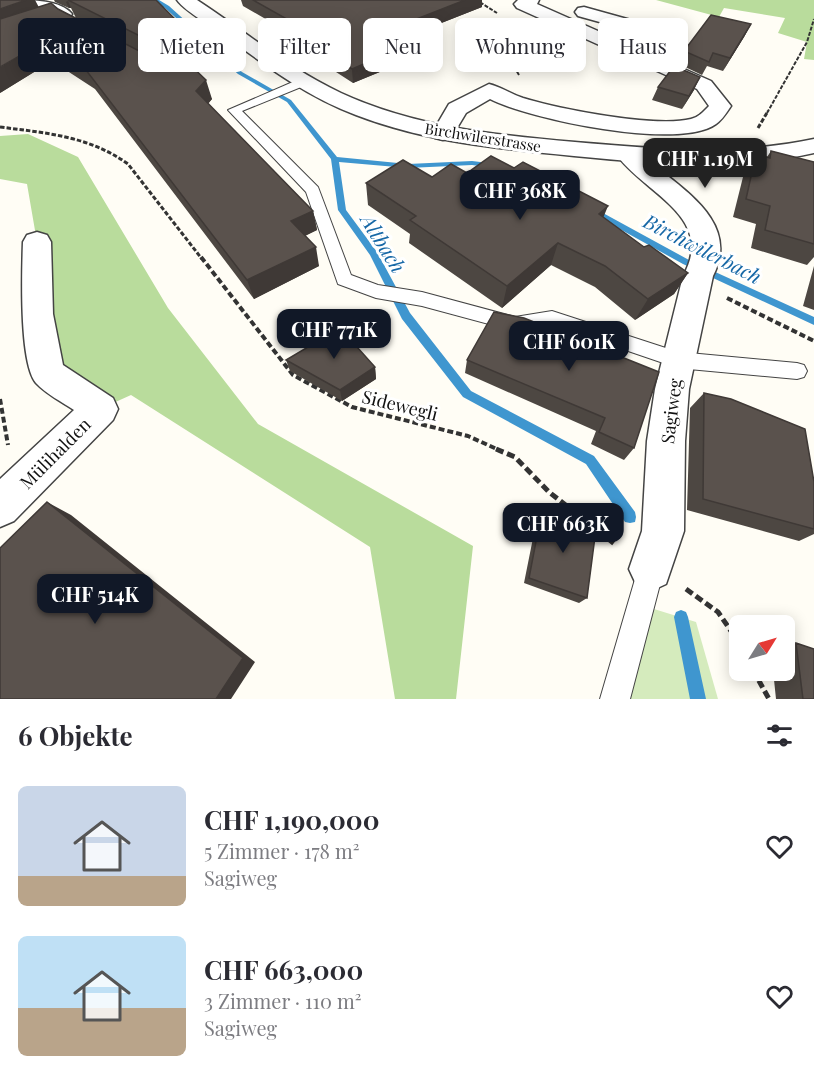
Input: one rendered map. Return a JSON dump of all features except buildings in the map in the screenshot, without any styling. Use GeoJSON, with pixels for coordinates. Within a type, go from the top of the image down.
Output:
{"type":"FeatureCollection","features":[{"type":"Feature","properties":{"kind":"street","name":"Birchwilerstrasse"},"geometry":{"type":"LineString","coordinates":[[185,0],[296,85],[362,111],[443,133],[517,144],[690,157],[755,156],[814,146]]}},
{"type":"Feature","properties":{"kind":"street"},"geometry":{"type":"LineString","coordinates":[[443,133],[457,109],[489,90],[513,101],[574,118],[640,126],[682,126],[707,121],[720,106],[704,85],[523,3],[531,0]]}},
{"type":"Feature","properties":{"kind":"street"},"geometry":{"type":"LineString","coordinates":[[539,0],[603,18]]}},
{"type":"Feature","properties":{"kind":"street"},"geometry":{"type":"LineString","coordinates":[[0,7],[17,4],[47,6],[70,17]]}},
{"type":"Feature","properties":{"kind":"street","name":"Sagiweg"},"geometry":{"type":"LineString","coordinates":[[628,154],[635,164],[692,207],[701,222],[706,244],[672,388],[666,441],[663,531],[651,569]]}},
{"type":"Feature","properties":{"kind":"street","name":"Mülihalden"},"geometry":{"type":"LineString","coordinates":[[0,507],[99,409],[48,373],[37,314],[37,242]]}},
{"type":"Feature","properties":{"kind":"lane"},"geometry":{"type":"LineString","coordinates":[[64,18],[70,17]]}},
{"type":"Feature","properties":{"kind":"lane"},"geometry":{"type":"LineString","coordinates":[[296,85],[234,110],[313,190],[344,279],[376,291],[422,299],[515,324],[552,318],[678,360],[798,371]]}},
{"type":"Feature","properties":{"kind":"lane","name":"Sagiweg"},"geometry":{"type":"LineString","coordinates":[[615,699],[651,569]]}},
{"type":"Feature","properties":{"kind":"path"},"geometry":{"type":"LineString","coordinates":[[755,156],[749,145],[807,42],[814,19]]}},
{"type":"Feature","properties":{"kind":"path","name":"Sidewegli"},"geometry":{"type":"LineString","coordinates":[[0,127],[72,137],[113,151],[128,164],[293,375],[352,408],[468,436],[514,457],[549,492],[598,532],[651,569],[711,603],[729,624]]}},
{"type":"Feature","properties":{"kind":"path"},"geometry":{"type":"LineString","coordinates":[[700,274],[814,341]]}},
{"type":"Feature","properties":{"kind":"path"},"geometry":{"type":"LineString","coordinates":[[0,399],[9,444],[6,452]]}},
{"type":"Feature","properties":{"kind":"path"},"geometry":{"type":"LineString","coordinates":[[759,681],[770,699]]}},
{"type":"Feature","properties":{"kind":"green space"},"geometry":{"type":"Polygon","coordinates":[[[656,0],[814,0],[814,60],[804,59],[807,42],[778,33],[785,18],[724,8],[719,17],[656,0]]]}},
{"type":"Feature","properties":{"kind":"green space"},"geometry":{"type":"Polygon","coordinates":[[[28,134],[78,157],[168,308],[258,424],[473,546],[456,699],[395,699],[370,547],[131,395],[100,409],[48,373],[37,242],[27,184],[0,179],[0,136],[28,134]]]}},
{"type":"Feature","properties":{"kind":"green space"},"geometry":{"type":"Polygon","coordinates":[[[641,605],[696,622],[718,699],[615,699],[641,605]]]}},
{"type":"Feature","properties":{"kind":"waterway","name":"Altbach"},"geometry":{"type":"LineString","coordinates":[[155,0],[167,7],[240,73],[289,101],[335,159]]}},
{"type":"Feature","properties":{"kind":"waterway","name":"Birchwilerbach"},"geometry":{"type":"LineString","coordinates":[[335,159],[408,166],[472,163],[494,166]]}},
{"type":"Feature","properties":{"kind":"waterway","name":"Altbach"},"geometry":{"type":"LineString","coordinates":[[335,159],[342,210],[374,254],[406,316],[467,394],[590,460],[630,517]]}},
{"type":"Feature","properties":{"kind":"waterway","name":"Birchwilerbach"},"geometry":{"type":"LineString","coordinates":[[592,210],[686,262],[814,321]]}},
{"type":"Feature","properties":{"kind":"waterway","name":"Altbach"},"geometry":{"type":"LineString","coordinates":[[681,617],[698,699]]}}]}
